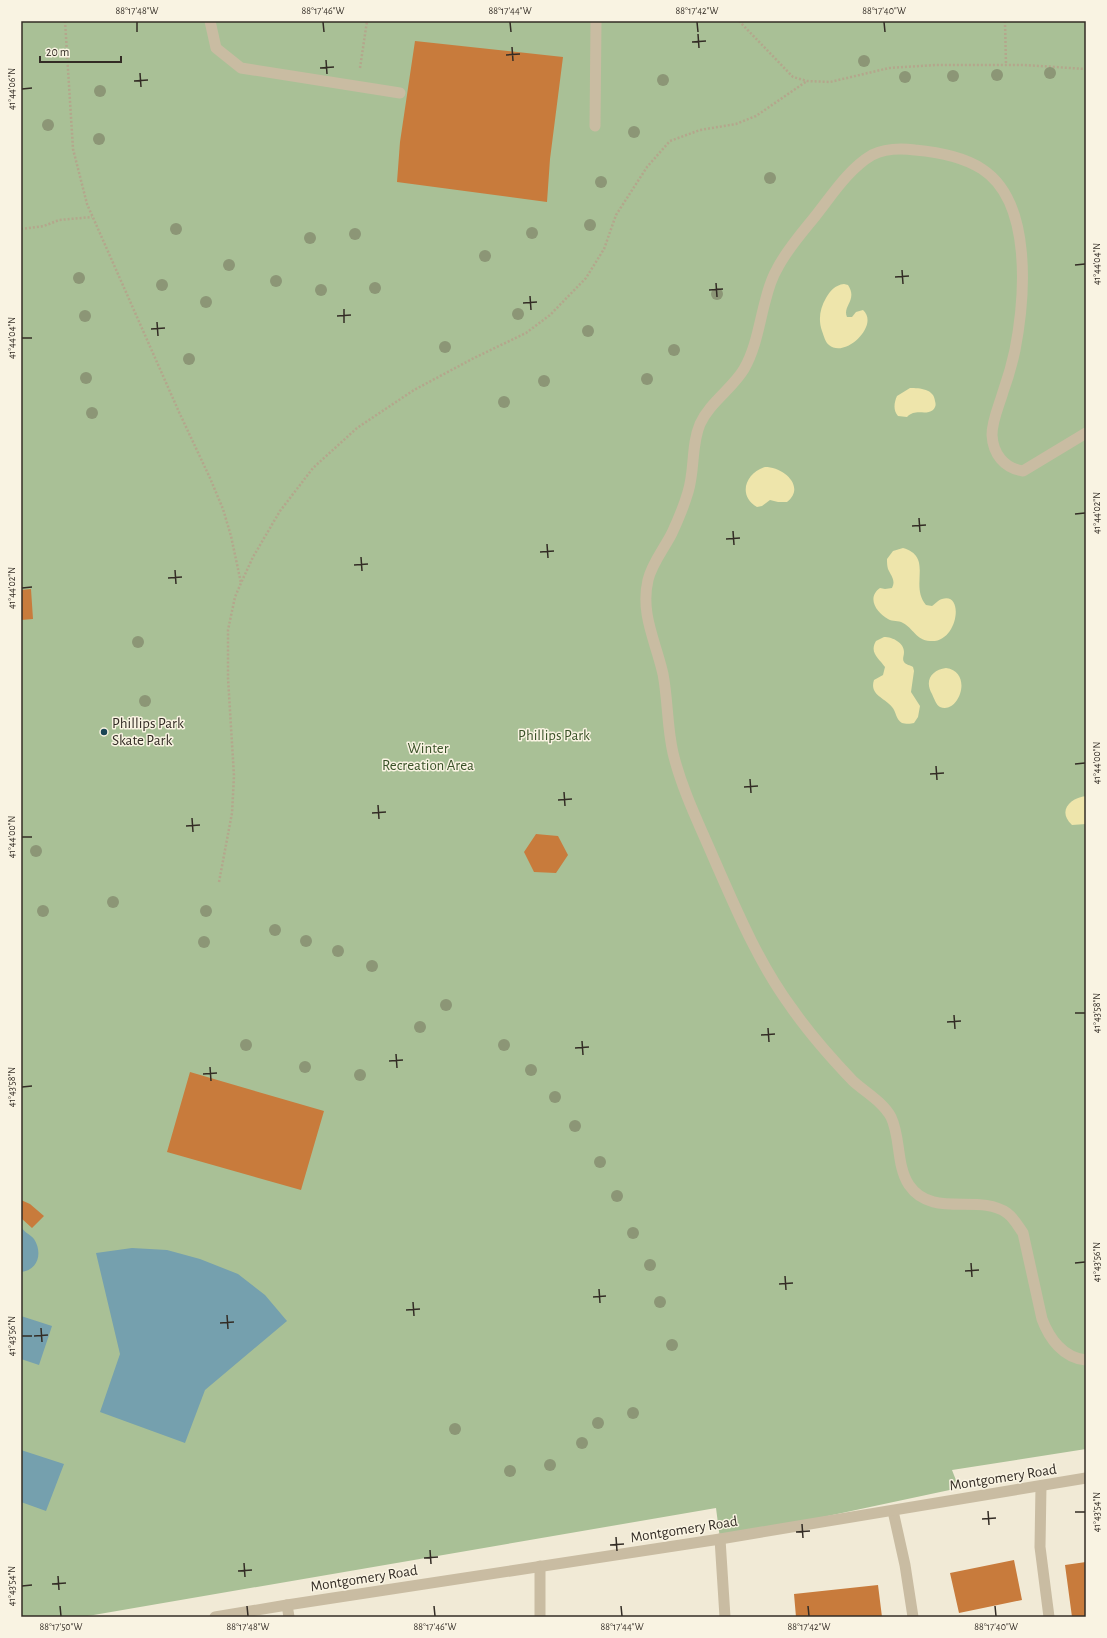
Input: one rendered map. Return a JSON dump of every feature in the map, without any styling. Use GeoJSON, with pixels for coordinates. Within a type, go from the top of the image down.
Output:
{"type":"FeatureCollection","features":[{"type":"Feature","properties":{"kind":"street"},"geometry":{"type":"LineString","coordinates":[[210,21],[216,48],[240,68],[400,93]]}},
{"type":"Feature","properties":{"kind":"street"},"geometry":{"type":"LineString","coordinates":[[595,126],[596,21]]}},
{"type":"Feature","properties":{"kind":"street"},"geometry":{"type":"LineString","coordinates":[[1086,432],[1023,470],[1013,469],[1006,465],[999,457],[994,446],[992,433],[1015,351],[1020,318],[1022,288],[1022,260],[1019,233],[1014,214],[1004,192],[993,178],[981,168],[968,161],[953,156],[922,150],[894,148],[881,151],[868,157],[847,177],[789,250],[777,268],[769,286],[750,357],[743,370],[712,406],[698,428],[689,489],[673,530],[651,571],[647,584],[646,599],[646,615],[649,630],[664,679],[672,751],[687,798],[745,928],[770,974],[788,1004],[841,1069],[890,1115],[894,1124],[907,1181],[912,1188],[919,1195],[930,1201],[945,1204],[986,1206],[998,1208],[1010,1214],[1023,1233],[1042,1319],[1047,1332],[1054,1343],[1071,1355],[1086,1360]]}},
{"type":"Feature","properties":{"kind":"street","name":"Montgomery Road"},"geometry":{"type":"LineString","coordinates":[[215,1617],[720,1539],[1086,1478]]}},
{"type":"Feature","properties":{"kind":"street"},"geometry":{"type":"LineString","coordinates":[[1041,1486],[1040,1547],[1049,1617]]}},
{"type":"Feature","properties":{"kind":"street"},"geometry":{"type":"LineString","coordinates":[[893,1511],[906,1564],[913,1617]]}},
{"type":"Feature","properties":{"kind":"street"},"geometry":{"type":"LineString","coordinates":[[720,1539],[725,1617]]}},
{"type":"Feature","properties":{"kind":"street"},"geometry":{"type":"LineString","coordinates":[[540,1566],[540,1617]]}},
{"type":"Feature","properties":{"kind":"street"},"geometry":{"type":"LineString","coordinates":[[287,1605],[289,1617]]}},
{"type":"Feature","properties":{"kind":"path"},"geometry":{"type":"LineString","coordinates":[[65,21],[73,149],[87,204],[178,412],[210,478],[223,509],[231,536],[241,583]]}},
{"type":"Feature","properties":{"kind":"path"},"geometry":{"type":"LineString","coordinates":[[357,86],[367,21]]}},
{"type":"Feature","properties":{"kind":"path"},"geometry":{"type":"LineString","coordinates":[[739,21],[793,77],[807,81],[830,82],[889,68],[936,65],[1006,65],[1086,69]]}},
{"type":"Feature","properties":{"kind":"path"},"geometry":{"type":"LineString","coordinates":[[1005,21],[1006,65]]}},
{"type":"Feature","properties":{"kind":"path"},"geometry":{"type":"LineString","coordinates":[[219,882],[232,813],[234,776],[228,678],[228,630],[235,597],[241,583],[253,557],[280,511],[313,468],[357,428],[414,390],[474,358],[526,333],[550,314],[586,278],[604,249],[616,215],[647,167],[670,141],[700,130],[736,124],[756,116],[774,102],[807,81]]}},
{"type":"Feature","properties":{"kind":"path"},"geometry":{"type":"LineString","coordinates":[[21,229],[44,226],[59,220],[92,217]]}},
{"type":"Feature","properties":{"kind":"green space","name":"Phillips Park"},"geometry":{"type":"Polygon","coordinates":[[[21,21],[1086,21],[1086,1449],[952,1470],[959,1488],[720,1539],[716,1508],[82,1617],[21,1617],[21,21]]]}},
{"type":"Feature","properties":{"kind":"sand"},"geometry":{"type":"Polygon","coordinates":[[[844,284],[848,285],[851,290],[851,299],[846,309],[847,317],[852,317],[856,312],[863,310],[867,316],[867,324],[864,331],[851,344],[843,348],[836,348],[829,345],[826,341],[820,323],[820,314],[829,293],[835,287],[844,284]]]}},
{"type":"Feature","properties":{"kind":"sand"},"geometry":{"type":"Polygon","coordinates":[[[910,388],[926,390],[932,394],[936,404],[935,408],[930,412],[917,412],[910,414],[907,417],[898,416],[894,406],[897,396],[910,388]]]}},
{"type":"Feature","properties":{"kind":"sand"},"geometry":{"type":"Polygon","coordinates":[[[765,467],[779,470],[790,479],[794,490],[792,496],[787,502],[770,500],[762,506],[757,507],[747,497],[746,485],[749,479],[758,470],[765,467]]]}},
{"type":"Feature","properties":{"kind":"sand"},"geometry":{"type":"Polygon","coordinates":[[[903,548],[912,552],[917,558],[919,565],[921,597],[926,605],[932,606],[942,599],[949,599],[954,603],[956,610],[952,627],[947,635],[939,640],[925,640],[903,623],[890,620],[880,613],[873,601],[876,592],[880,588],[892,588],[893,578],[888,568],[887,559],[893,551],[903,548]]]}},
{"type":"Feature","properties":{"kind":"sand"},"geometry":{"type":"Polygon","coordinates":[[[884,637],[894,639],[900,643],[904,649],[904,662],[913,667],[914,671],[911,692],[920,706],[918,717],[914,723],[905,724],[900,722],[892,707],[878,696],[874,689],[874,680],[883,675],[885,667],[874,652],[874,645],[876,641],[884,637]]]}},
{"type":"Feature","properties":{"kind":"sand"},"geometry":{"type":"Polygon","coordinates":[[[946,668],[955,671],[960,677],[961,684],[961,692],[958,699],[953,705],[947,708],[937,705],[929,684],[929,680],[933,673],[946,668]]]}},
{"type":"Feature","properties":{"kind":"sand"},"geometry":{"type":"Polygon","coordinates":[[[1086,796],[1086,824],[1072,825],[1066,815],[1067,806],[1075,799],[1086,796]]]}},
{"type":"Feature","properties":{"kind":"water"},"geometry":{"type":"Polygon","coordinates":[[[21,1226],[37,1244],[38,1255],[35,1264],[31,1268],[27,1271],[21,1272],[21,1226]]]}},
{"type":"Feature","properties":{"kind":"water"},"geometry":{"type":"Polygon","coordinates":[[[132,1248],[167,1250],[200,1259],[238,1274],[265,1295],[287,1321],[205,1390],[185,1443],[100,1412],[120,1354],[96,1253],[132,1248]]]}},
{"type":"Feature","properties":{"kind":"water"},"geometry":{"type":"Polygon","coordinates":[[[21,1316],[52,1326],[39,1365],[21,1359],[21,1316]]]}},
{"type":"Feature","properties":{"kind":"water"},"geometry":{"type":"Polygon","coordinates":[[[21,1450],[64,1464],[46,1511],[21,1502],[21,1450]]]}},
{"type":"Feature","properties":{"kind":"building"},"geometry":{"type":"Polygon","coordinates":[[[415,41],[563,57],[550,159],[547,202],[397,182],[400,142],[415,41]]]}},
{"type":"Feature","properties":{"kind":"building"},"geometry":{"type":"Polygon","coordinates":[[[31,589],[33,619],[21,620],[21,590],[31,589]]]}},
{"type":"Feature","properties":{"kind":"building"},"geometry":{"type":"Polygon","coordinates":[[[536,834],[558,836],[568,855],[556,873],[534,872],[524,852],[536,834]]]}},
{"type":"Feature","properties":{"kind":"building"},"geometry":{"type":"Polygon","coordinates":[[[190,1072],[324,1111],[301,1190],[167,1152],[190,1072]]]}},
{"type":"Feature","properties":{"kind":"building"},"geometry":{"type":"Polygon","coordinates":[[[21,1200],[30,1204],[44,1216],[32,1228],[21,1218],[21,1200]]]}},
{"type":"Feature","properties":{"kind":"building"},"geometry":{"type":"Polygon","coordinates":[[[1014,1560],[1022,1600],[959,1613],[950,1573],[1014,1560]]]}},
{"type":"Feature","properties":{"kind":"building"},"geometry":{"type":"Polygon","coordinates":[[[1086,1562],[1086,1617],[1072,1617],[1065,1565],[1086,1562]]]}},
{"type":"Feature","properties":{"kind":"building"},"geometry":{"type":"Polygon","coordinates":[[[878,1585],[882,1617],[796,1617],[794,1594],[878,1585]]]}},
{"type":"Feature","properties":{"kind":"place","name":"Phillips Park Skate Park"},"geometry":{"type":"Point","coordinates":[104,732]}},
{"type":"Feature","properties":{"kind":"park label","name":"Winter Recreation Area"},"geometry":{"type":"Point","coordinates":[428,756]}}]}
